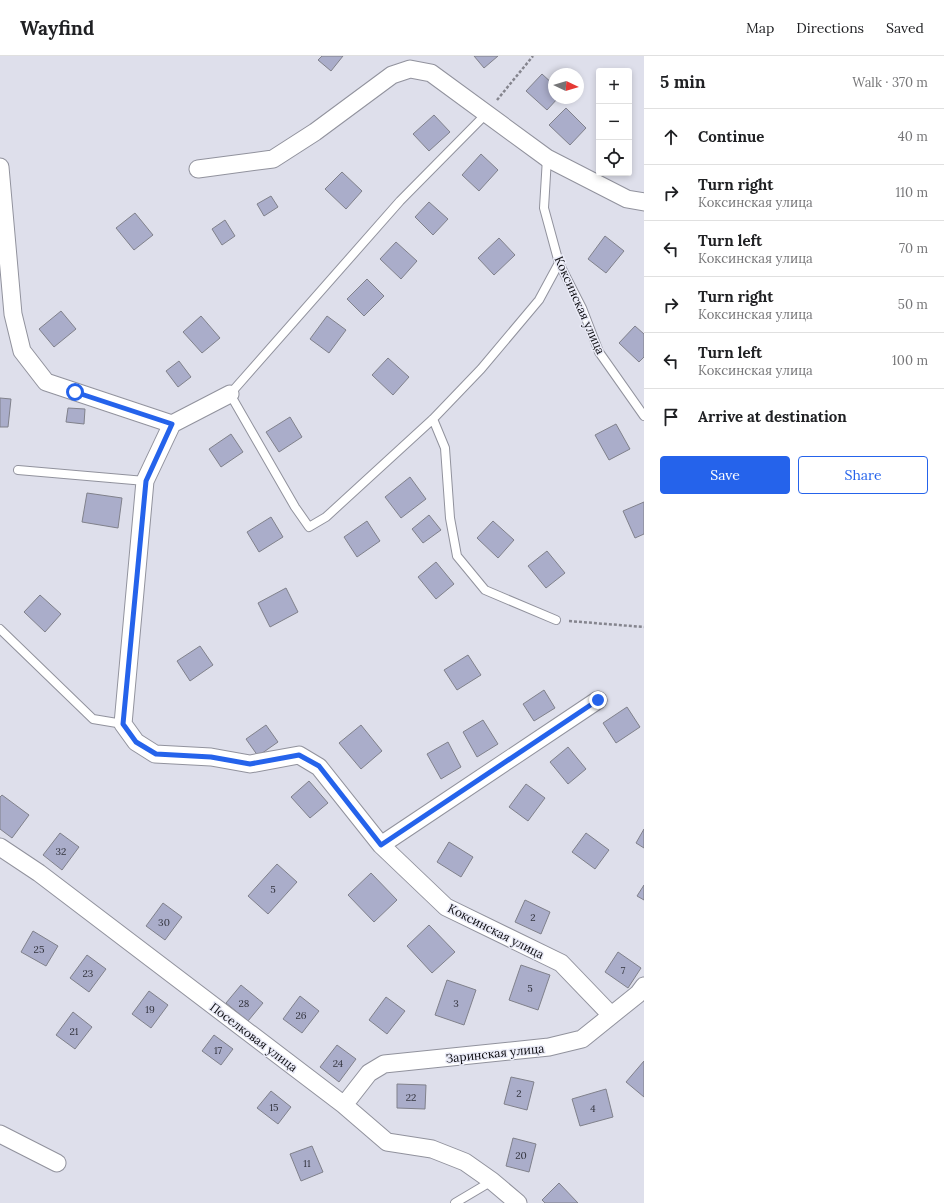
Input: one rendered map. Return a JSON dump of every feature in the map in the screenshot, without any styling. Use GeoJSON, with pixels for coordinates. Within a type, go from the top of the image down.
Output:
{"type":"FeatureCollection","features":[{"type":"Feature","properties":{"kind":"street"},"geometry":{"type":"LineString","coordinates":[[198,169],[273,159],[315,132],[392,75],[410,69],[431,73],[547,158],[627,200],[644,202]]}},
{"type":"Feature","properties":{"kind":"street"},"geometry":{"type":"LineString","coordinates":[[0,167],[13,314],[22,351],[46,382],[172,424]]}},
{"type":"Feature","properties":{"kind":"street"},"geometry":{"type":"LineString","coordinates":[[123,724],[146,481],[172,424],[230,394]]}},
{"type":"Feature","properties":{"kind":"street"},"geometry":{"type":"LineString","coordinates":[[381,845],[598,700]]}},
{"type":"Feature","properties":{"kind":"street","name":"Коксинская улица"},"geometry":{"type":"LineString","coordinates":[[123,724],[136,742],[156,754],[211,757],[250,764],[299,755],[319,766],[381,845],[446,907],[561,963],[611,1014]]}},
{"type":"Feature","properties":{"kind":"street","name":"Поселковая улица"},"geometry":{"type":"LineString","coordinates":[[0,848],[39,873],[344,1105],[387,1142],[432,1149],[465,1162],[492,1181],[518,1203]]}},
{"type":"Feature","properties":{"kind":"street","name":"Заринская улица"},"geometry":{"type":"LineString","coordinates":[[344,1105],[369,1073],[384,1064],[549,1047],[582,1039],[611,1014],[638,994],[644,986]]}},
{"type":"Feature","properties":{"kind":"street"},"geometry":{"type":"LineString","coordinates":[[0,1134],[57,1163]]}},
{"type":"Feature","properties":{"kind":"lane"},"geometry":{"type":"LineString","coordinates":[[487,113],[400,201],[230,394],[295,507],[309,526],[326,517],[433,419],[481,368],[539,300],[559,263]]}},
{"type":"Feature","properties":{"kind":"lane","name":"Коксинская улица"},"geometry":{"type":"LineString","coordinates":[[547,158],[544,208],[559,263],[582,308],[599,352],[644,416]]}},
{"type":"Feature","properties":{"kind":"lane"},"geometry":{"type":"LineString","coordinates":[[433,419],[445,448],[450,518],[457,556],[485,590],[556,620]]}},
{"type":"Feature","properties":{"kind":"lane"},"geometry":{"type":"LineString","coordinates":[[18,470],[146,481]]}},
{"type":"Feature","properties":{"kind":"lane"},"geometry":{"type":"LineString","coordinates":[[0,629],[93,719],[123,724]]}},
{"type":"Feature","properties":{"kind":"lane"},"geometry":{"type":"LineString","coordinates":[[455,1203],[492,1181]]}},
{"type":"Feature","properties":{"kind":"path"},"geometry":{"type":"LineString","coordinates":[[487,113],[533,56]]}},
{"type":"Feature","properties":{"kind":"path"},"geometry":{"type":"LineString","coordinates":[[556,620],[644,627]]}},
{"type":"Feature","properties":{"kind":"building"},"geometry":{"type":"Polygon","coordinates":[[[322,56],[343,56],[331,71],[318,60],[322,56]]]}},
{"type":"Feature","properties":{"kind":"building"},"geometry":{"type":"Polygon","coordinates":[[[474,56],[498,56],[484,68],[474,56]]]}},
{"type":"Feature","properties":{"kind":"building"},"geometry":{"type":"Polygon","coordinates":[[[542,74],[548,80],[548,104],[552,104],[547,110],[526,91],[542,74]]]}},
{"type":"Feature","properties":{"kind":"building"},"geometry":{"type":"Polygon","coordinates":[[[566,108],[586,128],[570,145],[549,125],[566,108]]]}},
{"type":"Feature","properties":{"kind":"building"},"geometry":{"type":"Polygon","coordinates":[[[434,115],[450,132],[429,151],[413,134],[434,115]]]}},
{"type":"Feature","properties":{"kind":"building"},"geometry":{"type":"Polygon","coordinates":[[[481,154],[498,170],[479,191],[462,175],[481,154]]]}},
{"type":"Feature","properties":{"kind":"building"},"geometry":{"type":"Polygon","coordinates":[[[342,172],[362,191],[346,209],[325,189],[342,172]]]}},
{"type":"Feature","properties":{"kind":"building"},"geometry":{"type":"Polygon","coordinates":[[[271,196],[278,207],[264,216],[257,204],[271,196]]]}},
{"type":"Feature","properties":{"kind":"building"},"geometry":{"type":"Polygon","coordinates":[[[429,202],[448,219],[433,235],[415,217],[429,202]]]}},
{"type":"Feature","properties":{"kind":"building"},"geometry":{"type":"Polygon","coordinates":[[[135,213],[153,235],[134,250],[116,228],[135,213]]]}},
{"type":"Feature","properties":{"kind":"building"},"geometry":{"type":"Polygon","coordinates":[[[225,220],[235,236],[222,245],[212,229],[225,220]]]}},
{"type":"Feature","properties":{"kind":"building"},"geometry":{"type":"Polygon","coordinates":[[[605,236],[624,251],[606,273],[588,259],[605,236]]]}},
{"type":"Feature","properties":{"kind":"building"},"geometry":{"type":"Polygon","coordinates":[[[499,238],[515,255],[494,275],[478,258],[499,238]]]}},
{"type":"Feature","properties":{"kind":"building"},"geometry":{"type":"Polygon","coordinates":[[[396,242],[417,261],[401,279],[380,259],[396,242]]]}},
{"type":"Feature","properties":{"kind":"building"},"geometry":{"type":"Polygon","coordinates":[[[367,279],[384,296],[364,316],[347,299],[367,279]]]}},
{"type":"Feature","properties":{"kind":"building"},"geometry":{"type":"Polygon","coordinates":[[[61,311],[76,329],[54,347],[39,329],[61,311]]]}},
{"type":"Feature","properties":{"kind":"building"},"geometry":{"type":"Polygon","coordinates":[[[201,316],[220,338],[202,353],[183,332],[201,316]]]}},
{"type":"Feature","properties":{"kind":"building"},"geometry":{"type":"Polygon","coordinates":[[[327,316],[346,330],[329,353],[310,339],[327,316]]]}},
{"type":"Feature","properties":{"kind":"building"},"geometry":{"type":"Polygon","coordinates":[[[635,326],[644,334],[644,357],[639,362],[619,343],[635,326]]]}},
{"type":"Feature","properties":{"kind":"building"},"geometry":{"type":"Polygon","coordinates":[[[388,358],[409,377],[393,395],[372,375],[388,358]]]}},
{"type":"Feature","properties":{"kind":"building"},"geometry":{"type":"Polygon","coordinates":[[[179,361],[191,377],[178,387],[166,371],[179,361]]]}},
{"type":"Feature","properties":{"kind":"building"},"geometry":{"type":"Polygon","coordinates":[[[0,398],[11,399],[8,427],[0,427],[0,398]]]}},
{"type":"Feature","properties":{"kind":"building"},"geometry":{"type":"Polygon","coordinates":[[[68,408],[85,409],[84,424],[66,422],[68,408]]]}},
{"type":"Feature","properties":{"kind":"building"},"geometry":{"type":"Polygon","coordinates":[[[290,417],[302,437],[279,452],[266,432],[290,417]]]}},
{"type":"Feature","properties":{"kind":"building"},"geometry":{"type":"Polygon","coordinates":[[[616,424],[630,449],[609,460],[595,435],[616,424]]]}},
{"type":"Feature","properties":{"kind":"building"},"geometry":{"type":"Polygon","coordinates":[[[231,434],[243,452],[221,467],[209,449],[231,434]]]}},
{"type":"Feature","properties":{"kind":"building"},"geometry":{"type":"Polygon","coordinates":[[[410,477],[426,499],[401,518],[385,497],[410,477]]]}},
{"type":"Feature","properties":{"kind":"building"},"geometry":{"type":"Polygon","coordinates":[[[87,493],[122,498],[118,528],[82,522],[87,493]]]}},
{"type":"Feature","properties":{"kind":"building"},"geometry":{"type":"Polygon","coordinates":[[[644,502],[644,534],[635,538],[623,511],[644,502]]]}},
{"type":"Feature","properties":{"kind":"building"},"geometry":{"type":"Polygon","coordinates":[[[429,515],[441,530],[423,543],[412,529],[429,515]]]}},
{"type":"Feature","properties":{"kind":"building"},"geometry":{"type":"Polygon","coordinates":[[[271,517],[283,537],[259,552],[247,532],[271,517]]]}},
{"type":"Feature","properties":{"kind":"building"},"geometry":{"type":"Polygon","coordinates":[[[367,521],[380,541],[357,557],[344,537],[367,521]]]}},
{"type":"Feature","properties":{"kind":"building"},"geometry":{"type":"Polygon","coordinates":[[[493,521],[514,540],[498,558],[477,538],[493,521]]]}},
{"type":"Feature","properties":{"kind":"building"},"geometry":{"type":"Polygon","coordinates":[[[547,551],[565,573],[546,588],[528,566],[547,551]]]}},
{"type":"Feature","properties":{"kind":"building"},"geometry":{"type":"Polygon","coordinates":[[[436,562],[454,584],[436,599],[418,577],[436,562]]]}},
{"type":"Feature","properties":{"kind":"building"},"geometry":{"type":"Polygon","coordinates":[[[286,588],[298,612],[270,627],[258,603],[286,588]]]}},
{"type":"Feature","properties":{"kind":"building"},"geometry":{"type":"Polygon","coordinates":[[[40,595],[61,614],[45,632],[24,612],[40,595]]]}},
{"type":"Feature","properties":{"kind":"building"},"geometry":{"type":"Polygon","coordinates":[[[200,646],[213,665],[190,681],[177,661],[200,646]]]}},
{"type":"Feature","properties":{"kind":"building"},"geometry":{"type":"Polygon","coordinates":[[[468,655],[481,675],[457,690],[444,670],[468,655]]]}},
{"type":"Feature","properties":{"kind":"building"},"geometry":{"type":"Polygon","coordinates":[[[544,690],[555,708],[534,721],[523,704],[544,690]]]}},
{"type":"Feature","properties":{"kind":"building"},"geometry":{"type":"Polygon","coordinates":[[[627,707],[640,727],[616,743],[603,723],[627,707]]]}},
{"type":"Feature","properties":{"kind":"building"},"geometry":{"type":"Polygon","coordinates":[[[483,720],[498,744],[477,757],[463,732],[483,720]]]}},
{"type":"Feature","properties":{"kind":"building"},"geometry":{"type":"Polygon","coordinates":[[[266,725],[278,742],[258,756],[246,739],[266,725]]]}},
{"type":"Feature","properties":{"kind":"building"},"geometry":{"type":"Polygon","coordinates":[[[361,725],[382,751],[361,769],[339,743],[361,725]]]}},
{"type":"Feature","properties":{"kind":"building"},"geometry":{"type":"Polygon","coordinates":[[[448,742],[461,767],[441,779],[427,754],[448,742]]]}},
{"type":"Feature","properties":{"kind":"building"},"geometry":{"type":"Polygon","coordinates":[[[568,747],[586,769],[568,784],[550,762],[568,747]]]}},
{"type":"Feature","properties":{"kind":"building"},"geometry":{"type":"Polygon","coordinates":[[[309,781],[328,803],[310,818],[291,797],[309,781]]]}},
{"type":"Feature","properties":{"kind":"building"},"geometry":{"type":"Polygon","coordinates":[[[526,784],[545,798],[528,821],[509,807],[526,784]]]}},
{"type":"Feature","properties":{"kind":"building"},"geometry":{"type":"Polygon","coordinates":[[[2,795],[29,815],[12,838],[0,829],[0,797],[2,795]]]}},
{"type":"Feature","properties":{"kind":"building"},"geometry":{"type":"Polygon","coordinates":[[[644,829],[644,848],[636,843],[644,829]]]}},
{"type":"Feature","properties":{"kind":"building"},"geometry":{"type":"Polygon","coordinates":[[[60,833],[79,847],[62,870],[43,855],[60,833]]]}},
{"type":"Feature","properties":{"kind":"building"},"geometry":{"type":"Polygon","coordinates":[[[586,833],[609,850],[595,869],[572,852],[586,833]]]}},
{"type":"Feature","properties":{"kind":"building"},"geometry":{"type":"Polygon","coordinates":[[[449,842],[473,857],[461,877],[437,862],[449,842]]]}},
{"type":"Feature","properties":{"kind":"building"},"geometry":{"type":"Polygon","coordinates":[[[277,864],[297,882],[268,914],[248,896],[277,864]]]}},
{"type":"Feature","properties":{"kind":"building"},"geometry":{"type":"Polygon","coordinates":[[[371,873],[397,900],[374,922],[348,895],[371,873]]]}},
{"type":"Feature","properties":{"kind":"building"},"geometry":{"type":"Polygon","coordinates":[[[644,885],[644,900],[637,896],[644,885]]]}},
{"type":"Feature","properties":{"kind":"building"},"geometry":{"type":"Polygon","coordinates":[[[525,900],[550,912],[541,934],[515,922],[525,900]]]}},
{"type":"Feature","properties":{"kind":"building"},"geometry":{"type":"Polygon","coordinates":[[[163,903],[182,917],[165,940],[146,926],[163,903]]]}},
{"type":"Feature","properties":{"kind":"building"},"geometry":{"type":"Polygon","coordinates":[[[429,925],[455,952],[432,973],[407,946],[429,925]]]}},
{"type":"Feature","properties":{"kind":"building"},"geometry":{"type":"Polygon","coordinates":[[[33,931],[58,946],[46,966],[21,952],[33,931]]]}},
{"type":"Feature","properties":{"kind":"building"},"geometry":{"type":"Polygon","coordinates":[[[618,952],[641,968],[628,988],[605,972],[618,952]]]}},
{"type":"Feature","properties":{"kind":"building"},"geometry":{"type":"Polygon","coordinates":[[[87,955],[106,969],[89,992],[70,978],[87,955]]]}},
{"type":"Feature","properties":{"kind":"building"},"geometry":{"type":"Polygon","coordinates":[[[521,965],[550,975],[538,1010],[509,1000],[521,965]]]}},
{"type":"Feature","properties":{"kind":"building"},"geometry":{"type":"Polygon","coordinates":[[[447,980],[476,990],[464,1025],[435,1015],[447,980]]]}},
{"type":"Feature","properties":{"kind":"building"},"geometry":{"type":"Polygon","coordinates":[[[241,985],[263,1003],[248,1021],[226,1003],[241,985]]]}},
{"type":"Feature","properties":{"kind":"building"},"geometry":{"type":"Polygon","coordinates":[[[149,991],[168,1005],[151,1028],[132,1014],[149,991]]]}},
{"type":"Feature","properties":{"kind":"building"},"geometry":{"type":"Polygon","coordinates":[[[300,996],[319,1011],[302,1033],[283,1019],[300,996]]]}},
{"type":"Feature","properties":{"kind":"building"},"geometry":{"type":"Polygon","coordinates":[[[386,997],[405,1011],[387,1034],[369,1020],[386,997]]]}},
{"type":"Feature","properties":{"kind":"building"},"geometry":{"type":"Polygon","coordinates":[[[73,1012],[92,1027],[75,1049],[56,1035],[73,1012]]]}},
{"type":"Feature","properties":{"kind":"building"},"geometry":{"type":"Polygon","coordinates":[[[214,1035],[233,1049],[221,1065],[202,1051],[214,1035]]]}},
{"type":"Feature","properties":{"kind":"building"},"geometry":{"type":"Polygon","coordinates":[[[337,1045],[356,1059],[339,1082],[320,1067],[337,1045]]]}},
{"type":"Feature","properties":{"kind":"building"},"geometry":{"type":"Polygon","coordinates":[[[644,1061],[644,1097],[626,1082],[644,1061]]]}},
{"type":"Feature","properties":{"kind":"building"},"geometry":{"type":"Polygon","coordinates":[[[511,1077],[534,1082],[527,1110],[504,1104],[511,1077]]]}},
{"type":"Feature","properties":{"kind":"building"},"geometry":{"type":"Polygon","coordinates":[[[397,1084],[426,1085],[425,1109],[397,1108],[397,1084]]]}},
{"type":"Feature","properties":{"kind":"building"},"geometry":{"type":"Polygon","coordinates":[[[606,1089],[613,1117],[580,1126],[572,1099],[606,1089]]]}},
{"type":"Feature","properties":{"kind":"building"},"geometry":{"type":"Polygon","coordinates":[[[271,1091],[291,1107],[278,1124],[257,1108],[271,1091]]]}},
{"type":"Feature","properties":{"kind":"building"},"geometry":{"type":"Polygon","coordinates":[[[513,1138],[536,1144],[529,1172],[506,1166],[513,1138]]]}},
{"type":"Feature","properties":{"kind":"building"},"geometry":{"type":"Polygon","coordinates":[[[312,1146],[323,1172],[301,1181],[290,1154],[312,1146]]]}},
{"type":"Feature","properties":{"kind":"building"},"geometry":{"type":"Polygon","coordinates":[[[559,1183],[578,1203],[545,1203],[542,1200],[559,1183]]]}},
{"type":"Feature","properties":{"kind":"route"},"geometry":{"type":"LineString","coordinates":[[75,392],[172,424],[146,481],[123,724],[136,742],[156,754],[211,757],[250,764],[299,755],[319,766],[381,845],[598,700]]}}]}
